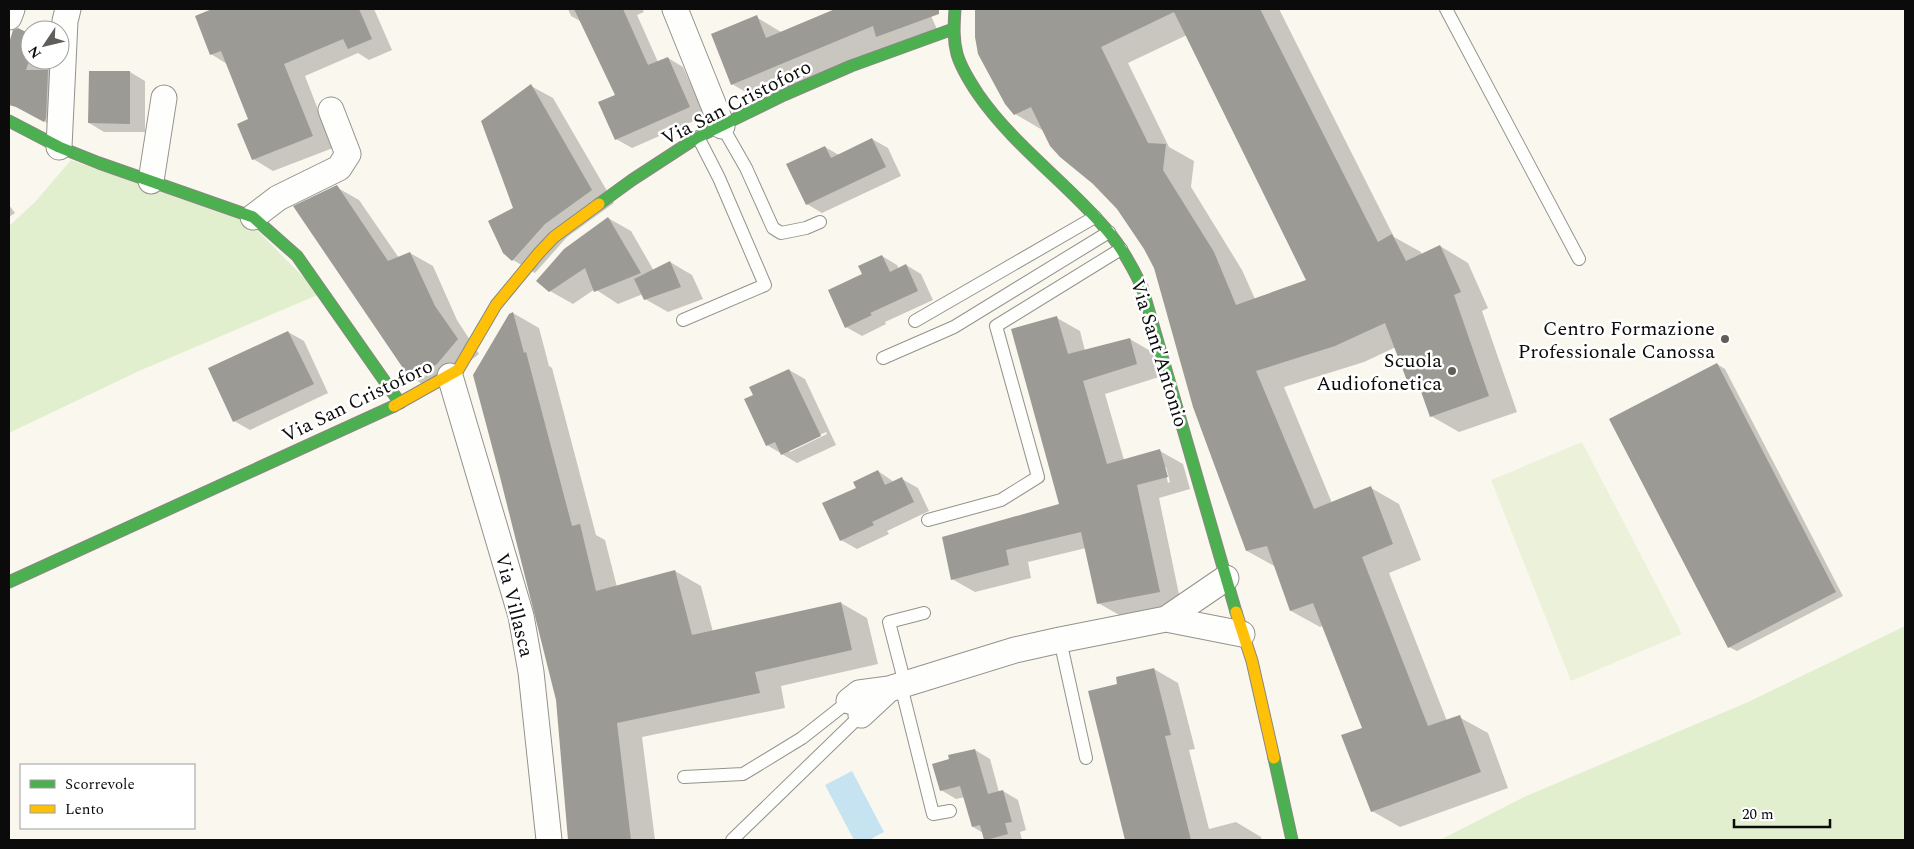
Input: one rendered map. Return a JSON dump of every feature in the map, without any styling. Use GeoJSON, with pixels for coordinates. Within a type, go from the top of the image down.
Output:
{"type":"FeatureCollection","features":[{"type":"Feature","properties":{"kind":"street"},"geometry":{"type":"LineString","coordinates":[[9,17],[12,9]]}},
{"type":"Feature","properties":{"kind":"street"},"geometry":{"type":"LineString","coordinates":[[59,147],[65,21],[68,9]]}},
{"type":"Feature","properties":{"kind":"street"},"geometry":{"type":"LineString","coordinates":[[675,9],[722,126]]}},
{"type":"Feature","properties":{"kind":"street","name":"Via Sant'Antonio"},"geometry":{"type":"LineString","coordinates":[[956,9],[953,29],[958,50],[964,69],[976,91],[998,122],[1109,232],[1131,264],[1142,288],[1242,634],[1252,661],[1292,840]]}},
{"type":"Feature","properties":{"kind":"street","name":"Via San Cristoforo"},"geometry":{"type":"LineString","coordinates":[[9,582],[400,403],[450,376],[458,370],[472,343],[496,305],[554,237],[632,180],[698,137],[784,95],[851,66],[953,29]]}},
{"type":"Feature","properties":{"kind":"street"},"geometry":{"type":"LineString","coordinates":[[151,181],[164,98]]}},
{"type":"Feature","properties":{"kind":"street"},"geometry":{"type":"LineString","coordinates":[[253,217],[278,198],[339,168],[348,154],[331,110]]}},
{"type":"Feature","properties":{"kind":"street"},"geometry":{"type":"LineString","coordinates":[[9,121],[59,147],[99,163],[253,217],[297,256],[400,403]]}},
{"type":"Feature","properties":{"kind":"street","name":"Via Villasca"},"geometry":{"type":"LineString","coordinates":[[450,376],[521,616],[531,672],[549,840]]}},
{"type":"Feature","properties":{"kind":"street"},"geometry":{"type":"LineString","coordinates":[[1166,619],[1226,578]]}},
{"type":"Feature","properties":{"kind":"street"},"geometry":{"type":"LineString","coordinates":[[855,708],[898,686],[1015,650],[1166,619],[1242,634]]}},
{"type":"Feature","properties":{"kind":"lane"},"geometry":{"type":"LineString","coordinates":[[1446,9],[1579,259]]}},
{"type":"Feature","properties":{"kind":"lane"},"geometry":{"type":"LineString","coordinates":[[722,126],[746,168],[773,228],[781,234],[806,228],[820,222]]}},
{"type":"Feature","properties":{"kind":"lane"},"geometry":{"type":"LineString","coordinates":[[683,320],[765,285],[719,178],[698,137]]}},
{"type":"Feature","properties":{"kind":"lane"},"geometry":{"type":"LineString","coordinates":[[915,321],[1095,217]]}},
{"type":"Feature","properties":{"kind":"lane"},"geometry":{"type":"LineString","coordinates":[[883,358],[954,326],[1109,232]]}},
{"type":"Feature","properties":{"kind":"lane"},"geometry":{"type":"LineString","coordinates":[[928,520],[1001,500],[1038,477],[996,326],[1122,249]]}},
{"type":"Feature","properties":{"kind":"lane"},"geometry":{"type":"LineString","coordinates":[[924,613],[889,622],[898,686],[933,814],[950,810]]}},
{"type":"Feature","properties":{"kind":"lane"},"geometry":{"type":"LineString","coordinates":[[1060,640],[1086,758]]}},
{"type":"Feature","properties":{"kind":"lane"},"geometry":{"type":"LineString","coordinates":[[684,777],[743,774],[855,708]]}},
{"type":"Feature","properties":{"kind":"lane"},"geometry":{"type":"LineString","coordinates":[[732,840],[855,708]]}},
{"type":"Feature","properties":{"kind":"green space"},"geometry":{"type":"Polygon","coordinates":[[[71,160],[250,223],[320,294],[139,371],[9,433],[9,226],[35,202],[71,160]]]}},
{"type":"Feature","properties":{"kind":"green space"},"geometry":{"type":"Polygon","coordinates":[[[1582,442],[1682,634],[1571,681],[1491,480],[1582,442]]]}},
{"type":"Feature","properties":{"kind":"green space"},"geometry":{"type":"Polygon","coordinates":[[[1905,626],[1905,840],[1440,840],[1524,797],[1748,702],[1905,626]]]}},
{"type":"Feature","properties":{"kind":"water"},"geometry":{"type":"Polygon","coordinates":[[[852,771],[884,832],[869,840],[854,840],[825,785],[852,771]]]}},
{"type":"Feature","properties":{"kind":"building"},"geometry":{"type":"Polygon","coordinates":[[[212,9],[359,9],[372,39],[348,49],[343,39],[284,64],[313,136],[252,160],[237,124],[248,119],[221,51],[210,55],[195,16],[212,9]]]}},
{"type":"Feature","properties":{"kind":"building"},"geometry":{"type":"Polygon","coordinates":[[[574,9],[623,9],[648,65],[668,57],[690,107],[615,140],[598,102],[615,95],[574,9]]]}},
{"type":"Feature","properties":{"kind":"building"},"geometry":{"type":"Polygon","coordinates":[[[835,9],[939,9],[939,14],[876,37],[873,26],[731,85],[711,34],[757,15],[766,38],[835,9]]]}},
{"type":"Feature","properties":{"kind":"building"},"geometry":{"type":"Polygon","coordinates":[[[975,9],[1260,9],[1378,242],[1392,234],[1406,261],[1440,245],[1461,292],[1454,295],[1489,396],[1430,417],[1418,383],[1409,386],[1385,323],[1335,346],[1256,371],[1314,509],[1371,486],[1393,544],[1362,557],[1428,726],[1460,715],[1481,772],[1371,812],[1341,735],[1362,728],[1313,603],[1290,611],[1267,546],[1246,551],[1193,407],[1154,268],[1144,249],[1117,209],[1093,184],[1060,157],[1050,146],[1031,107],[1014,115],[1005,104],[978,54],[975,37],[975,9]],[[1174,12],[1101,47],[1148,143],[1166,144],[1163,170],[1214,252],[1236,305],[1306,280],[1174,12]]]}},
{"type":"Feature","properties":{"kind":"building"},"geometry":{"type":"Polygon","coordinates":[[[20,29],[20,70],[48,70],[46,118],[44,122],[9,105],[9,43],[13,30],[20,29]]]}},
{"type":"Feature","properties":{"kind":"building"},"geometry":{"type":"Polygon","coordinates":[[[89,71],[130,71],[130,124],[88,123],[89,71]]]}},
{"type":"Feature","properties":{"kind":"building"},"geometry":{"type":"Polygon","coordinates":[[[531,84],[592,190],[545,224],[512,261],[503,253],[488,221],[513,208],[481,121],[531,84]]]}},
{"type":"Feature","properties":{"kind":"building"},"geometry":{"type":"Polygon","coordinates":[[[872,138],[886,167],[806,205],[786,164],[825,146],[831,158],[872,138]]]}},
{"type":"Feature","properties":{"kind":"building"},"geometry":{"type":"Polygon","coordinates":[[[337,185],[388,261],[410,252],[435,306],[458,339],[437,364],[426,370],[409,377],[293,206],[337,185]]]}},
{"type":"Feature","properties":{"kind":"building"},"geometry":{"type":"Polygon","coordinates":[[[608,217],[641,273],[594,292],[585,268],[549,292],[536,281],[564,249],[608,217]]]}},
{"type":"Feature","properties":{"kind":"building"},"geometry":{"type":"Polygon","coordinates":[[[882,255],[890,272],[906,264],[918,291],[870,313],[872,315],[845,328],[828,290],[862,274],[858,266],[882,255]]]}},
{"type":"Feature","properties":{"kind":"building"},"geometry":{"type":"Polygon","coordinates":[[[670,261],[681,287],[644,300],[634,279],[670,261]]]}},
{"type":"Feature","properties":{"kind":"building"},"geometry":{"type":"Polygon","coordinates":[[[513,312],[524,353],[526,352],[572,526],[580,524],[596,591],[675,570],[692,635],[841,602],[852,650],[755,672],[760,693],[617,723],[631,840],[568,840],[556,700],[473,375],[509,314],[513,312]]]}},
{"type":"Feature","properties":{"kind":"building"},"geometry":{"type":"Polygon","coordinates":[[[1057,316],[1068,354],[1130,338],[1137,364],[1083,381],[1107,464],[1160,449],[1168,477],[1137,485],[1160,592],[1097,604],[1081,532],[1006,550],[1009,565],[951,580],[942,537],[1059,504],[1011,329],[1057,316]]]}},
{"type":"Feature","properties":{"kind":"building"},"geometry":{"type":"Polygon","coordinates":[[[288,331],[314,384],[233,422],[208,368],[288,331]]]}},
{"type":"Feature","properties":{"kind":"building"},"geometry":{"type":"Polygon","coordinates":[[[1717,363],[1836,592],[1728,648],[1609,419],[1717,363]]]}},
{"type":"Feature","properties":{"kind":"building"},"geometry":{"type":"Polygon","coordinates":[[[789,369],[821,436],[781,455],[775,442],[766,446],[744,399],[753,395],[749,387],[789,369]]]}},
{"type":"Feature","properties":{"kind":"building"},"geometry":{"type":"Polygon","coordinates":[[[878,470],[885,485],[902,477],[914,502],[872,522],[874,525],[840,541],[822,503],[856,488],[853,482],[878,470]]]}},
{"type":"Feature","properties":{"kind":"building"},"geometry":{"type":"Polygon","coordinates":[[[1154,668],[1171,735],[1165,736],[1191,840],[1125,840],[1088,691],[1117,684],[1116,677],[1154,668]]]}},
{"type":"Feature","properties":{"kind":"building"},"geometry":{"type":"Polygon","coordinates":[[[975,749],[988,794],[1003,790],[1012,822],[1005,823],[1008,834],[986,840],[984,840],[980,825],[972,827],[960,786],[940,791],[932,764],[949,759],[948,755],[975,749]]]}},
{"type":"Feature","properties":{"kind":"traffic: fast"},"geometry":{"type":"LineString","coordinates":[[955,9],[954,37],[957,54],[963,70],[978,94],[992,113],[1024,147],[1106,229],[1126,256],[1142,287],[1236,612]]}},
{"type":"Feature","properties":{"kind":"traffic: fast"},"geometry":{"type":"LineString","coordinates":[[599,204],[698,137],[784,95],[851,66],[953,29]]}},
{"type":"Feature","properties":{"kind":"traffic: fast"},"geometry":{"type":"LineString","coordinates":[[9,121],[59,147],[99,163],[253,217],[297,256],[400,403]]}},
{"type":"Feature","properties":{"kind":"traffic: fast"},"geometry":{"type":"LineString","coordinates":[[9,582],[394,406]]}},
{"type":"Feature","properties":{"kind":"traffic: fast"},"geometry":{"type":"LineString","coordinates":[[1274,758],[1292,840]]}},
{"type":"Feature","properties":{"kind":"traffic: slow"},"geometry":{"type":"LineString","coordinates":[[394,406],[458,370],[496,305],[538,254],[554,237],[599,204]]}},
{"type":"Feature","properties":{"kind":"traffic: slow"},"geometry":{"type":"LineString","coordinates":[[1236,612],[1252,661],[1274,758]]}},
{"type":"Feature","properties":{"kind":"place","name":"Centro Formazione Professionale Canossa"},"geometry":{"type":"Point","coordinates":[1725,339]}},
{"type":"Feature","properties":{"kind":"place","name":"Scuola Audiofonetica"},"geometry":{"type":"Point","coordinates":[1452,371]}}]}
